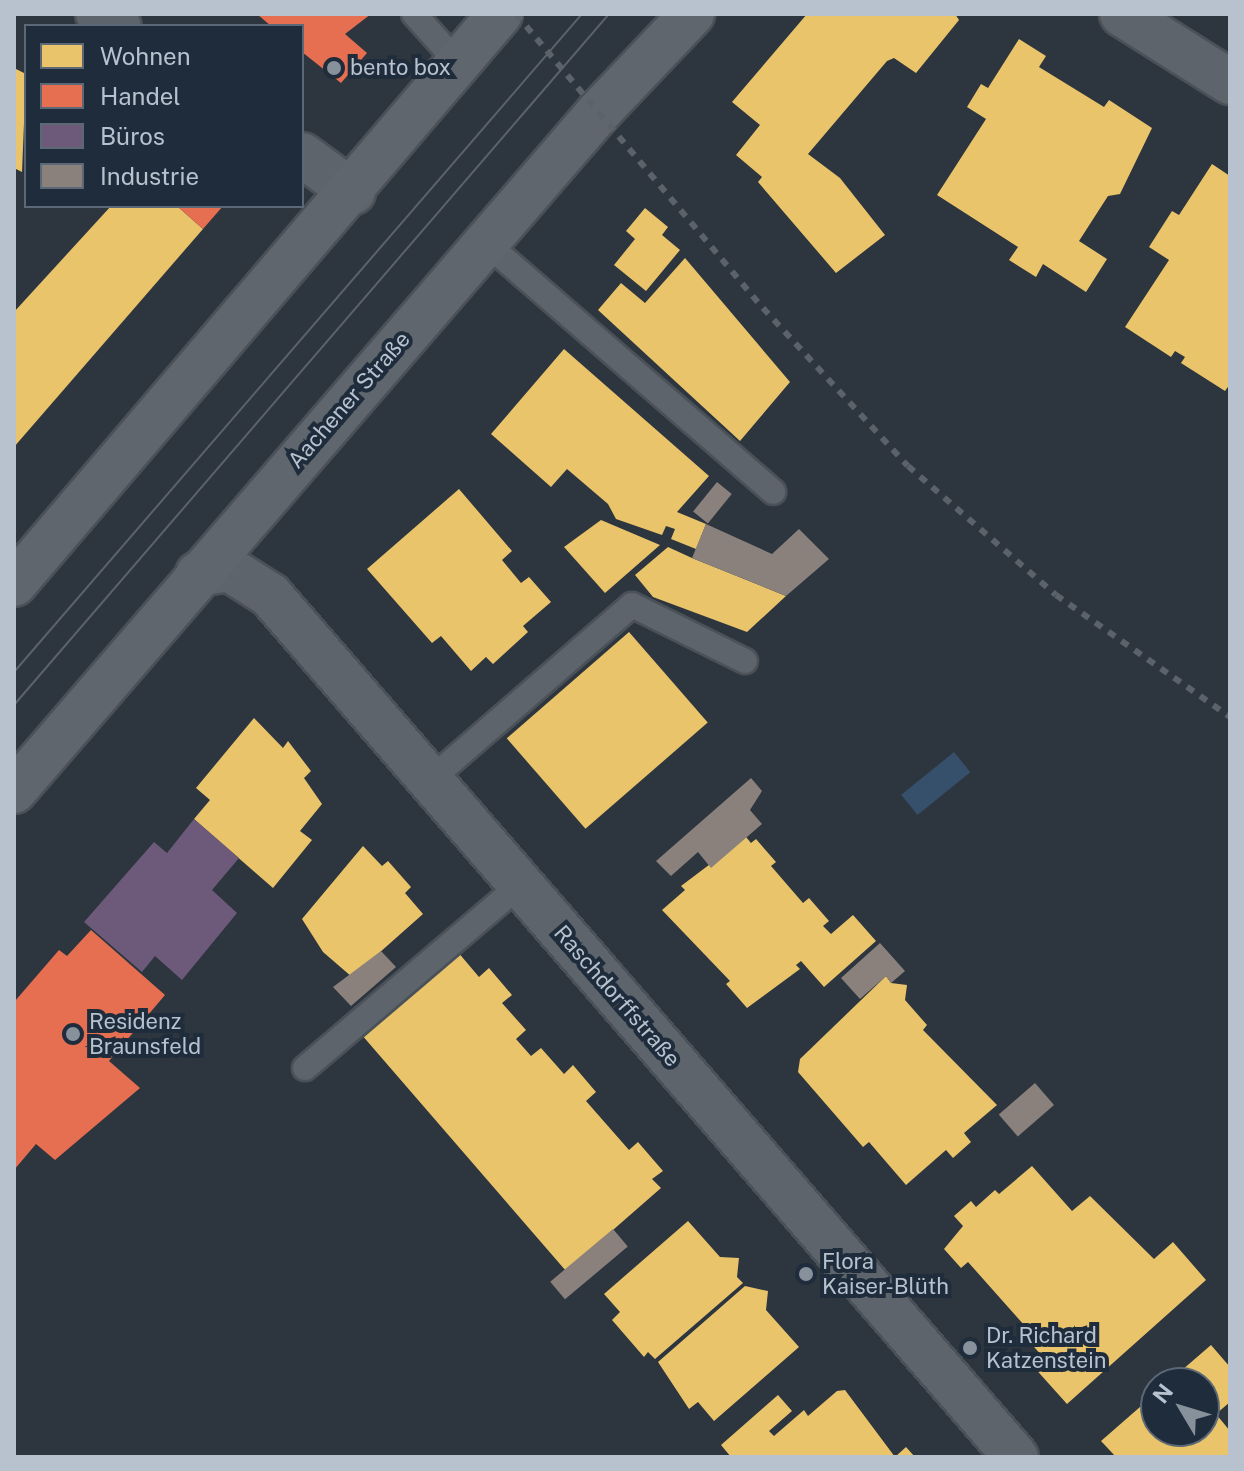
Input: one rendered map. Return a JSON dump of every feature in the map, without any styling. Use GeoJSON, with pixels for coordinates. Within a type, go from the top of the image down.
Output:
{"type":"FeatureCollection","features":[{"type":"Feature","properties":{"kind":"main road"},"geometry":{"type":"LineString","coordinates":[[14,584],[353,192],[500,14]]}},
{"type":"Feature","properties":{"kind":"main road","name":"Aachener Straße"},"geometry":{"type":"LineString","coordinates":[[14,791],[486,243],[692,14]]}},
{"type":"Feature","properties":{"kind":"street"},"geometry":{"type":"LineString","coordinates":[[98,14],[116,24]]}},
{"type":"Feature","properties":{"kind":"street"},"geometry":{"type":"LineString","coordinates":[[1122,14],[1230,82]]}},
{"type":"Feature","properties":{"kind":"street"},"geometry":{"type":"LineString","coordinates":[[304,156],[353,192]]}},
{"type":"Feature","properties":{"kind":"street","name":"Raschdorffstraße"},"geometry":{"type":"LineString","coordinates":[[198,574],[229,569],[270,595],[1016,1457]]}},
{"type":"Feature","properties":{"kind":"lane"},"geometry":{"type":"LineString","coordinates":[[414,14],[460,65]]}},
{"type":"Feature","properties":{"kind":"lane"},"geometry":{"type":"LineString","coordinates":[[486,243],[773,492]]}},
{"type":"Feature","properties":{"kind":"lane"},"geometry":{"type":"LineString","coordinates":[[430,780],[632,605],[745,661]]}},
{"type":"Feature","properties":{"kind":"lane"},"geometry":{"type":"LineString","coordinates":[[305,1068],[521,884]]}},
{"type":"Feature","properties":{"kind":"water"},"geometry":{"type":"Polygon","coordinates":[[[954,752],[970,772],[918,815],[901,795],[954,752]]]}},
{"type":"Feature","properties":{"kind":"building: Wohnen"},"geometry":{"type":"Polygon","coordinates":[[[807,14],[955,14],[959,20],[916,73],[894,58],[887,61],[808,154],[840,178],[885,235],[836,273],[758,182],[762,177],[736,155],[760,125],[732,102],[807,14]]]}},
{"type":"Feature","properties":{"kind":"building: Wohnen"},"geometry":{"type":"Polygon","coordinates":[[[1019,39],[1046,56],[1039,67],[1104,107],[1109,100],[1152,128],[1120,194],[1108,196],[1079,241],[1107,259],[1086,292],[1043,264],[1036,277],[1009,260],[1018,247],[937,195],[986,119],[967,107],[981,84],[988,88],[1019,39]]]}},
{"type":"Feature","properties":{"kind":"building: Wohnen"},"geometry":{"type":"Polygon","coordinates":[[[14,68],[24,73],[24,123],[22,172],[14,168],[14,68]]]}},
{"type":"Feature","properties":{"kind":"building: Wohnen"},"geometry":{"type":"Polygon","coordinates":[[[1212,164],[1230,176],[1230,384],[1225,391],[1181,363],[1185,357],[1175,351],[1171,357],[1125,327],[1169,260],[1149,247],[1172,211],[1179,215],[1212,164]]]}},
{"type":"Feature","properties":{"kind":"building: Wohnen"},"geometry":{"type":"Polygon","coordinates":[[[109,208],[179,208],[203,229],[14,447],[14,312],[109,208]]]}},
{"type":"Feature","properties":{"kind":"building: Wohnen"},"geometry":{"type":"Polygon","coordinates":[[[645,208],[668,227],[662,235],[680,250],[646,291],[614,265],[635,239],[626,231],[645,208]]]}},
{"type":"Feature","properties":{"kind":"building: Wohnen"},"geometry":{"type":"Polygon","coordinates":[[[685,258],[790,382],[740,441],[598,310],[621,283],[645,303],[685,258]]]}},
{"type":"Feature","properties":{"kind":"building: Wohnen"},"geometry":{"type":"Polygon","coordinates":[[[564,349],[709,476],[677,512],[706,524],[696,549],[671,539],[675,529],[666,526],[662,535],[616,519],[608,504],[567,469],[551,487],[491,434],[564,349]]]}},
{"type":"Feature","properties":{"kind":"building: Wohnen"},"geometry":{"type":"Polygon","coordinates":[[[459,489],[512,551],[502,560],[521,583],[529,577],[551,602],[523,626],[528,632],[493,664],[486,657],[471,671],[441,636],[432,643],[367,569],[459,489]]]}},
{"type":"Feature","properties":{"kind":"building: Wohnen"},"geometry":{"type":"Polygon","coordinates":[[[601,520],[660,545],[605,593],[564,547],[601,520]]]}},
{"type":"Feature","properties":{"kind":"building: Wohnen"},"geometry":{"type":"Polygon","coordinates":[[[668,547],[786,596],[747,632],[653,597],[635,575],[668,547]]]}},
{"type":"Feature","properties":{"kind":"building: Wohnen"},"geometry":{"type":"Polygon","coordinates":[[[629,632],[708,723],[585,829],[507,738],[629,632]]]}},
{"type":"Feature","properties":{"kind":"building: Wohnen"},"geometry":{"type":"Polygon","coordinates":[[[254,718],[283,748],[288,741],[311,771],[304,778],[322,804],[300,831],[312,840],[273,888],[194,819],[210,800],[196,788],[254,718]]]}},
{"type":"Feature","properties":{"kind":"building: Wohnen"},"geometry":{"type":"Polygon","coordinates":[[[746,837],[751,843],[756,839],[776,862],[771,866],[803,903],[809,898],[829,921],[823,926],[831,934],[853,915],[876,941],[824,987],[801,961],[796,965],[800,969],[747,1008],[726,984],[730,981],[662,910],[685,890],[681,886],[746,837]]]}},
{"type":"Feature","properties":{"kind":"building: Wohnen"},"geometry":{"type":"Polygon","coordinates":[[[363,846],[382,866],[388,861],[411,887],[405,893],[423,914],[352,977],[323,952],[302,919],[363,846]]]}},
{"type":"Feature","properties":{"kind":"building: Wohnen"},"geometry":{"type":"Polygon","coordinates":[[[457,951],[479,977],[489,968],[512,995],[502,1003],[526,1030],[516,1039],[531,1056],[541,1048],[564,1074],[573,1065],[596,1092],[586,1101],[629,1150],[638,1142],[663,1171],[652,1179],[661,1188],[566,1271],[361,1034],[457,951]]]}},
{"type":"Feature","properties":{"kind":"building: Wohnen"},"geometry":{"type":"Polygon","coordinates":[[[886,976],[891,983],[907,985],[905,1000],[927,1025],[923,1030],[997,1105],[964,1133],[971,1142],[953,1158],[946,1150],[906,1185],[869,1142],[863,1147],[798,1072],[800,1059],[886,976]]]}},
{"type":"Feature","properties":{"kind":"building: Wohnen"},"geometry":{"type":"Polygon","coordinates":[[[1032,1166],[1072,1211],[1090,1196],[1154,1259],[1173,1242],[1206,1280],[1067,1404],[1032,1365],[1042,1356],[1028,1340],[1033,1335],[968,1262],[961,1268],[944,1249],[963,1226],[954,1216],[971,1201],[976,1207],[995,1190],[999,1194],[1032,1166]]]}},
{"type":"Feature","properties":{"kind":"building: Wohnen"},"geometry":{"type":"Polygon","coordinates":[[[688,1221],[720,1257],[739,1258],[737,1277],[743,1283],[655,1359],[648,1352],[644,1357],[612,1320],[620,1312],[604,1294],[688,1221]]]}},
{"type":"Feature","properties":{"kind":"building: Wohnen"},"geometry":{"type":"Polygon","coordinates":[[[745,1286],[768,1291],[766,1310],[799,1347],[714,1421],[698,1402],[689,1409],[658,1362],[745,1286]]]}},
{"type":"Feature","properties":{"kind":"building: Wohnen"},"geometry":{"type":"Polygon","coordinates":[[[1211,1345],[1230,1367],[1230,1402],[1220,1411],[1220,1367],[1186,1367],[1211,1345]]]}},
{"type":"Feature","properties":{"kind":"building: Wohnen"},"geometry":{"type":"Polygon","coordinates":[[[845,1390],[895,1457],[731,1457],[721,1445],[778,1395],[792,1411],[769,1431],[774,1436],[804,1410],[808,1416],[837,1391],[845,1390]]]}},
{"type":"Feature","properties":{"kind":"building: Wohnen"},"geometry":{"type":"Polygon","coordinates":[[[1140,1407],[1140,1447],[1220,1447],[1220,1419],[1230,1431],[1230,1457],[1116,1457],[1101,1441],[1140,1407]]]}},
{"type":"Feature","properties":{"kind":"building: Wohnen"},"geometry":{"type":"Polygon","coordinates":[[[906,1447],[915,1457],[895,1457],[906,1447]]]}},
{"type":"Feature","properties":{"kind":"building: Handel"},"geometry":{"type":"Polygon","coordinates":[[[257,14],[371,14],[345,34],[367,53],[341,83],[304,54],[304,24],[269,24],[257,14]]]}},
{"type":"Feature","properties":{"kind":"building: Handel"},"geometry":{"type":"Polygon","coordinates":[[[179,208],[221,208],[203,229],[179,208]]]}},
{"type":"Feature","properties":{"kind":"building: Handel","name":"Residenz Braunsfeld"},"geometry":{"type":"Polygon","coordinates":[[[91,930],[165,995],[109,1061],[140,1088],[55,1160],[36,1144],[14,1170],[15,1001],[59,950],[67,956],[91,930]]]}},
{"type":"Feature","properties":{"kind":"building: Büros"},"geometry":{"type":"Polygon","coordinates":[[[194,819],[239,858],[212,890],[237,913],[182,980],[155,956],[142,972],[84,922],[154,842],[167,853],[194,819]]]}},
{"type":"Feature","properties":{"kind":"building: Industrie"},"geometry":{"type":"Polygon","coordinates":[[[717,482],[732,494],[708,523],[693,512],[717,482]]]}},
{"type":"Feature","properties":{"kind":"building: Industrie"},"geometry":{"type":"Polygon","coordinates":[[[706,524],[772,554],[799,529],[829,559],[786,596],[692,558],[706,524]]]}},
{"type":"Feature","properties":{"kind":"building: Industrie"},"geometry":{"type":"Polygon","coordinates":[[[751,778],[762,791],[750,810],[762,824],[711,868],[698,852],[671,876],[656,861],[751,778]]]}},
{"type":"Feature","properties":{"kind":"building: Industrie"},"geometry":{"type":"Polygon","coordinates":[[[880,943],[905,971],[891,983],[886,976],[860,999],[841,978],[880,943]]]}},
{"type":"Feature","properties":{"kind":"building: Industrie"},"geometry":{"type":"Polygon","coordinates":[[[381,951],[396,967],[351,1006],[333,987],[381,951]]]}},
{"type":"Feature","properties":{"kind":"building: Industrie"},"geometry":{"type":"Polygon","coordinates":[[[1035,1083],[1054,1105],[1018,1136],[999,1114],[1035,1083]]]}},
{"type":"Feature","properties":{"kind":"building: Industrie"},"geometry":{"type":"Polygon","coordinates":[[[613,1229],[628,1247],[565,1299],[550,1282],[613,1229]]]}},
{"type":"Feature","properties":{"kind":"tram line"},"geometry":{"type":"LineString","coordinates":[[14,672],[582,14]]}},
{"type":"Feature","properties":{"kind":"tram line"},"geometry":{"type":"LineString","coordinates":[[14,705],[609,14]]}},
{"type":"Feature","properties":{"kind":"railway"},"geometry":{"type":"LineString","coordinates":[[516,14],[763,308],[908,466],[1056,595],[1230,717]]}},
{"type":"Feature","properties":{"kind":"place","name":"bento box"},"geometry":{"type":"Point","coordinates":[334,68]}},
{"type":"Feature","properties":{"kind":"place","name":"Residenz Braunsfeld"},"geometry":{"type":"Point","coordinates":[73,1034]}},
{"type":"Feature","properties":{"kind":"place","name":"Flora Kaiser-Blüth"},"geometry":{"type":"Point","coordinates":[806,1274]}},
{"type":"Feature","properties":{"kind":"place","name":"Dr. Richard Katzenstein"},"geometry":{"type":"Point","coordinates":[970,1348]}}]}
